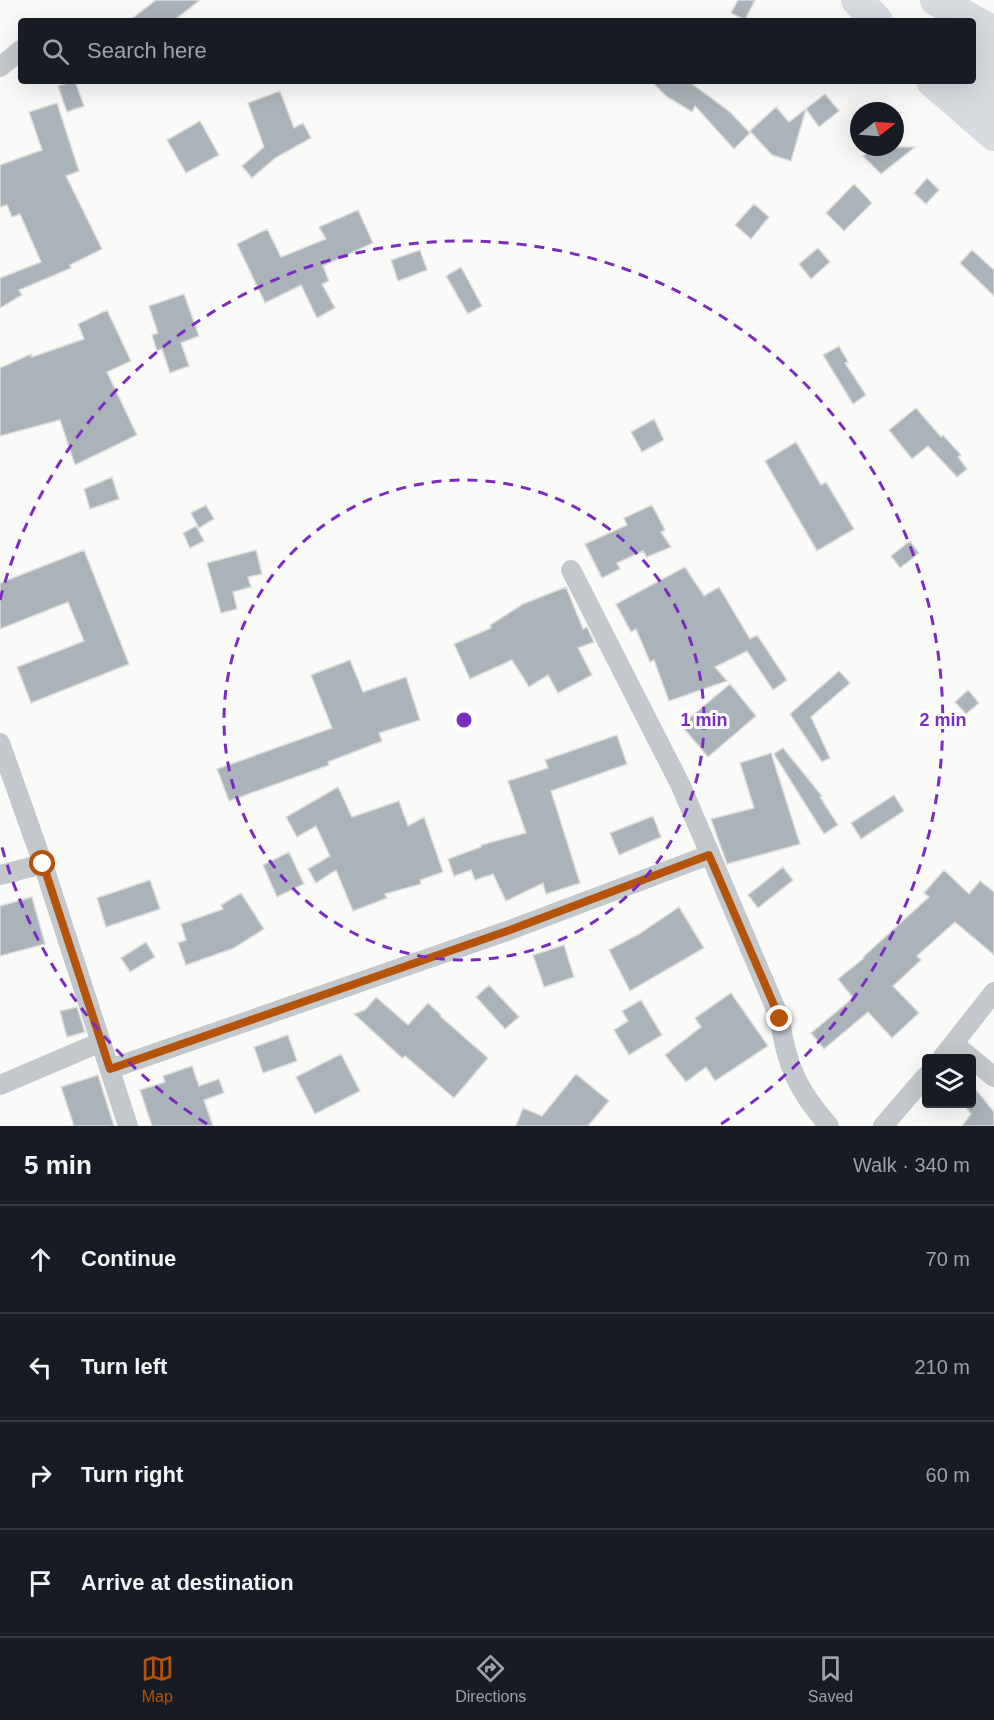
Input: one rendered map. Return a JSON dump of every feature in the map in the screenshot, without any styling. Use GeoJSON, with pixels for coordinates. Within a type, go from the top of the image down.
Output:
{"type":"FeatureCollection","features":[{"type":"Feature","properties":{"kind":"highway"},"geometry":{"type":"LineString","coordinates":[[919,0],[939,18]]}},
{"type":"Feature","properties":{"kind":"highway"},"geometry":{"type":"LineString","coordinates":[[936,0],[969,18]]}},
{"type":"Feature","properties":{"kind":"highway"},"geometry":{"type":"LineString","coordinates":[[976,22],[994,32]]}},
{"type":"Feature","properties":{"kind":"highway"},"geometry":{"type":"LineString","coordinates":[[976,51],[994,66]]}},
{"type":"Feature","properties":{"kind":"highway"},"geometry":{"type":"LineString","coordinates":[[935,84],[994,135]]}},
{"type":"Feature","properties":{"kind":"highway"},"geometry":{"type":"LineString","coordinates":[[973,84],[994,102]]}},
{"type":"Feature","properties":{"kind":"street"},"geometry":{"type":"LineString","coordinates":[[0,67],[18,52]]}},
{"type":"Feature","properties":{"kind":"street"},"geometry":{"type":"LineString","coordinates":[[571,570],[681,786],[780,1019],[784,1047],[805,1098],[829,1126]]}},
{"type":"Feature","properties":{"kind":"street"},"geometry":{"type":"LineString","coordinates":[[0,743],[43,864],[128,1126]]}},
{"type":"Feature","properties":{"kind":"street"},"geometry":{"type":"LineString","coordinates":[[110,1069],[510,930],[709,855]]}},
{"type":"Feature","properties":{"kind":"street"},"geometry":{"type":"LineString","coordinates":[[0,874],[43,864]]}},
{"type":"Feature","properties":{"kind":"street"},"geometry":{"type":"LineString","coordinates":[[994,992],[948,1051],[994,1077]]}},
{"type":"Feature","properties":{"kind":"street"},"geometry":{"type":"LineString","coordinates":[[0,1085],[102,1042]]}},
{"type":"Feature","properties":{"kind":"street"},"geometry":{"type":"LineString","coordinates":[[883,1126],[922,1082]]}},
{"type":"Feature","properties":{"kind":"building"},"geometry":{"type":"Polygon","coordinates":[[[156,0],[200,0],[177,18],[133,18],[156,0]]]}},
{"type":"Feature","properties":{"kind":"building"},"geometry":{"type":"Polygon","coordinates":[[[738,0],[755,0],[746,18],[731,13],[738,0]]]}},
{"type":"Feature","properties":{"kind":"building"},"geometry":{"type":"Polygon","coordinates":[[[76,84],[84,106],[67,112],[58,86],[76,84]]]}},
{"type":"Feature","properties":{"kind":"building"},"geometry":{"type":"Polygon","coordinates":[[[654,84],[692,84],[730,112],[750,133],[734,149],[695,106],[692,112],[666,96],[654,84]]]}},
{"type":"Feature","properties":{"kind":"building"},"geometry":{"type":"Polygon","coordinates":[[[280,91],[294,128],[303,123],[311,138],[275,158],[252,178],[242,166],[264,147],[248,103],[280,91]]]}},
{"type":"Feature","properties":{"kind":"building"},"geometry":{"type":"Polygon","coordinates":[[[825,94],[839,111],[819,127],[806,109],[791,161],[772,155],[750,131],[776,107],[789,122],[825,94]]]}},
{"type":"Feature","properties":{"kind":"building"},"geometry":{"type":"Polygon","coordinates":[[[57,103],[79,171],[66,176],[102,249],[70,265],[71,268],[19,290],[22,295],[0,308],[0,278],[41,262],[20,214],[12,217],[7,205],[0,207],[0,165],[42,150],[29,112],[57,103]]]}},
{"type":"Feature","properties":{"kind":"building"},"geometry":{"type":"Polygon","coordinates":[[[200,121],[219,155],[186,173],[167,140],[200,121]]]}},
{"type":"Feature","properties":{"kind":"building"},"geometry":{"type":"Polygon","coordinates":[[[904,147],[915,147],[904,156],[904,147]]]}},
{"type":"Feature","properties":{"kind":"building"},"geometry":{"type":"Polygon","coordinates":[[[863,156],[904,156],[881,174],[863,156]]]}},
{"type":"Feature","properties":{"kind":"building"},"geometry":{"type":"Polygon","coordinates":[[[927,178],[939,190],[926,204],[914,193],[927,178]]]}},
{"type":"Feature","properties":{"kind":"building"},"geometry":{"type":"Polygon","coordinates":[[[854,184],[872,203],[844,231],[826,213],[854,184]]]}},
{"type":"Feature","properties":{"kind":"building"},"geometry":{"type":"Polygon","coordinates":[[[754,204],[769,217],[751,239],[735,225],[754,204]]]}},
{"type":"Feature","properties":{"kind":"building"},"geometry":{"type":"Polygon","coordinates":[[[358,210],[373,243],[323,266],[329,281],[322,284],[335,308],[317,318],[301,285],[265,303],[237,244],[267,229],[281,257],[326,239],[319,227],[358,210]]]}},
{"type":"Feature","properties":{"kind":"building"},"geometry":{"type":"Polygon","coordinates":[[[818,248],[830,262],[811,279],[799,264],[818,248]]]}},
{"type":"Feature","properties":{"kind":"building"},"geometry":{"type":"Polygon","coordinates":[[[420,250],[427,270],[398,281],[391,260],[420,250]]]}},
{"type":"Feature","properties":{"kind":"building"},"geometry":{"type":"Polygon","coordinates":[[[972,250],[994,270],[994,296],[960,263],[972,250]]]}},
{"type":"Feature","properties":{"kind":"building"},"geometry":{"type":"Polygon","coordinates":[[[461,267],[482,306],[468,314],[446,276],[461,267]]]}},
{"type":"Feature","properties":{"kind":"building"},"geometry":{"type":"Polygon","coordinates":[[[184,294],[199,336],[181,343],[189,366],[170,373],[162,349],[157,351],[152,335],[158,333],[149,306],[184,294]]]}},
{"type":"Feature","properties":{"kind":"building"},"geometry":{"type":"Polygon","coordinates":[[[107,310],[131,361],[107,372],[137,435],[75,465],[60,420],[0,436],[0,368],[31,354],[32,357],[84,339],[78,324],[107,310]]]}},
{"type":"Feature","properties":{"kind":"building"},"geometry":{"type":"Polygon","coordinates":[[[839,346],[848,362],[845,363],[866,395],[853,404],[823,355],[839,346]]]}},
{"type":"Feature","properties":{"kind":"building"},"geometry":{"type":"Polygon","coordinates":[[[916,408],[941,437],[943,435],[961,455],[958,457],[967,469],[957,477],[928,446],[912,459],[889,430],[916,408]]]}},
{"type":"Feature","properties":{"kind":"building"},"geometry":{"type":"Polygon","coordinates":[[[654,419],[664,440],[642,452],[631,432],[654,419]]]}},
{"type":"Feature","properties":{"kind":"building"},"geometry":{"type":"Polygon","coordinates":[[[796,442],[821,485],[826,482],[854,529],[817,551],[765,461],[796,442]]]}},
{"type":"Feature","properties":{"kind":"building"},"geometry":{"type":"Polygon","coordinates":[[[112,477],[119,499],[90,509],[84,489],[112,477]]]}},
{"type":"Feature","properties":{"kind":"building"},"geometry":{"type":"Polygon","coordinates":[[[206,505],[214,519],[199,528],[191,513],[206,505]]]}},
{"type":"Feature","properties":{"kind":"building"},"geometry":{"type":"Polygon","coordinates":[[[652,505],[665,530],[661,532],[671,547],[647,557],[643,551],[617,563],[620,569],[602,578],[585,544],[627,525],[624,518],[652,505]]]}},
{"type":"Feature","properties":{"kind":"building"},"geometry":{"type":"Polygon","coordinates":[[[196,526],[204,541],[190,548],[183,533],[196,526]]]}},
{"type":"Feature","properties":{"kind":"building"},"geometry":{"type":"Polygon","coordinates":[[[910,541],[919,553],[900,568],[891,556],[910,541]]]}},
{"type":"Feature","properties":{"kind":"building"},"geometry":{"type":"Polygon","coordinates":[[[84,550],[129,664],[31,703],[17,667],[84,641],[68,602],[0,629],[0,583],[84,550]]]}},
{"type":"Feature","properties":{"kind":"building"},"geometry":{"type":"Polygon","coordinates":[[[256,550],[262,574],[248,577],[251,587],[233,592],[237,609],[221,613],[207,563],[256,550]]]}},
{"type":"Feature","properties":{"kind":"building"},"geometry":{"type":"Polygon","coordinates":[[[685,567],[704,596],[719,587],[750,639],[757,635],[787,680],[773,690],[747,651],[715,667],[727,681],[669,701],[654,660],[650,662],[636,629],[631,632],[616,604],[685,567]]]}},
{"type":"Feature","properties":{"kind":"building"},"geometry":{"type":"Polygon","coordinates":[[[566,587],[583,629],[587,627],[594,642],[578,648],[592,675],[558,693],[548,675],[529,687],[512,660],[470,679],[454,644],[491,628],[490,625],[523,604],[566,587]]]}},
{"type":"Feature","properties":{"kind":"building"},"geometry":{"type":"Polygon","coordinates":[[[350,660],[363,692],[406,677],[420,720],[379,733],[382,741],[328,762],[329,765],[229,801],[217,769],[332,728],[311,675],[350,660]]]}},
{"type":"Feature","properties":{"kind":"building"},"geometry":{"type":"Polygon","coordinates":[[[839,671],[850,683],[811,717],[830,758],[822,762],[790,714],[839,671]]]}},
{"type":"Feature","properties":{"kind":"building"},"geometry":{"type":"Polygon","coordinates":[[[730,684],[756,716],[708,757],[681,725],[730,684]]]}},
{"type":"Feature","properties":{"kind":"building"},"geometry":{"type":"Polygon","coordinates":[[[968,690],[979,703],[966,714],[955,702],[968,690]]]}},
{"type":"Feature","properties":{"kind":"building"},"geometry":{"type":"Polygon","coordinates":[[[617,735],[627,764],[551,791],[580,883],[546,894],[543,883],[506,901],[493,874],[475,880],[471,870],[454,876],[448,859],[481,847],[481,845],[526,833],[508,781],[548,768],[545,760],[617,735]]]}},
{"type":"Feature","properties":{"kind":"building"},"geometry":{"type":"Polygon","coordinates":[[[783,748],[822,796],[820,797],[838,825],[824,834],[774,754],[783,748]]]}},
{"type":"Feature","properties":{"kind":"building"},"geometry":{"type":"Polygon","coordinates":[[[771,753],[800,844],[727,864],[711,819],[754,808],[740,763],[771,753]]]}},
{"type":"Feature","properties":{"kind":"building"},"geometry":{"type":"Polygon","coordinates":[[[338,787],[352,817],[399,801],[408,826],[424,817],[443,872],[420,880],[421,884],[385,894],[387,898],[353,911],[336,870],[316,883],[308,869],[330,856],[316,826],[297,837],[286,817],[338,787]]]}},
{"type":"Feature","properties":{"kind":"building"},"geometry":{"type":"Polygon","coordinates":[[[894,795],[904,811],[861,839],[851,823],[894,795]]]}},
{"type":"Feature","properties":{"kind":"building"},"geometry":{"type":"Polygon","coordinates":[[[653,816],[661,837],[619,855],[610,833],[653,816]]]}},
{"type":"Feature","properties":{"kind":"building"},"geometry":{"type":"Polygon","coordinates":[[[289,852],[304,884],[277,897],[263,865],[289,852]]]}},
{"type":"Feature","properties":{"kind":"building"},"geometry":{"type":"Polygon","coordinates":[[[783,867],[793,880],[758,908],[748,895],[783,867]]]}},
{"type":"Feature","properties":{"kind":"building"},"geometry":{"type":"Polygon","coordinates":[[[944,870],[969,894],[980,881],[994,892],[994,955],[955,922],[917,956],[921,960],[893,986],[919,1013],[892,1038],[868,1012],[824,1049],[811,1033],[853,998],[838,979],[864,958],[929,897],[924,893],[944,870]]]}},
{"type":"Feature","properties":{"kind":"building"},"geometry":{"type":"Polygon","coordinates":[[[150,880],[160,909],[106,927],[97,898],[150,880]]]}},
{"type":"Feature","properties":{"kind":"building"},"geometry":{"type":"Polygon","coordinates":[[[241,893],[264,929],[234,948],[186,965],[178,943],[186,940],[181,924],[223,909],[221,905],[241,893]]]}},
{"type":"Feature","properties":{"kind":"building"},"geometry":{"type":"Polygon","coordinates":[[[32,897],[45,944],[0,956],[0,906],[32,897]]]}},
{"type":"Feature","properties":{"kind":"building"},"geometry":{"type":"Polygon","coordinates":[[[679,907],[704,948],[630,991],[609,950],[639,934],[679,907]]]}},
{"type":"Feature","properties":{"kind":"building"},"geometry":{"type":"Polygon","coordinates":[[[146,942],[155,957],[130,972],[121,958],[146,942]]]}},
{"type":"Feature","properties":{"kind":"building"},"geometry":{"type":"Polygon","coordinates":[[[564,945],[574,977],[544,987],[533,955],[564,945]]]}},
{"type":"Feature","properties":{"kind":"building"},"geometry":{"type":"Polygon","coordinates":[[[489,985],[519,1017],[505,1029],[476,997],[489,985]]]}},
{"type":"Feature","properties":{"kind":"building"},"geometry":{"type":"Polygon","coordinates":[[[731,993],[768,1046],[715,1081],[706,1067],[686,1082],[665,1055],[701,1027],[695,1018],[731,993]]]}},
{"type":"Feature","properties":{"kind":"building"},"geometry":{"type":"Polygon","coordinates":[[[376,997],[408,1025],[428,1003],[488,1058],[454,1098],[405,1056],[402,1058],[354,1014],[365,1010],[376,997]]]}},
{"type":"Feature","properties":{"kind":"building"},"geometry":{"type":"Polygon","coordinates":[[[641,1000],[662,1035],[629,1055],[614,1030],[628,1021],[622,1011],[641,1000]]]}},
{"type":"Feature","properties":{"kind":"building"},"geometry":{"type":"Polygon","coordinates":[[[77,1007],[85,1032],[67,1037],[60,1011],[77,1007]]]}},
{"type":"Feature","properties":{"kind":"building"},"geometry":{"type":"Polygon","coordinates":[[[288,1035],[297,1061],[263,1073],[254,1047],[288,1035]]]}},
{"type":"Feature","properties":{"kind":"building"},"geometry":{"type":"Polygon","coordinates":[[[341,1054],[360,1091],[315,1114],[296,1077],[341,1054]]]}},
{"type":"Feature","properties":{"kind":"building"},"geometry":{"type":"Polygon","coordinates":[[[192,1066],[199,1086],[219,1079],[224,1093],[204,1100],[213,1126],[152,1126],[140,1090],[165,1082],[163,1076],[192,1066]]]}},
{"type":"Feature","properties":{"kind":"building"},"geometry":{"type":"Polygon","coordinates":[[[576,1074],[609,1101],[588,1126],[516,1126],[523,1108],[542,1116],[576,1074]]]}},
{"type":"Feature","properties":{"kind":"building"},"geometry":{"type":"Polygon","coordinates":[[[98,1075],[114,1126],[74,1126],[61,1087],[98,1075]]]}},
{"type":"Feature","properties":{"kind":"building"},"geometry":{"type":"Polygon","coordinates":[[[976,1090],[994,1112],[994,1126],[962,1126],[971,1114],[966,1108],[976,1108],[976,1090]]]}},
{"type":"Feature","properties":{"kind":"route"},"geometry":{"type":"LineString","coordinates":[[43,864],[110,1069],[510,930],[709,855],[780,1019]]}}]}
